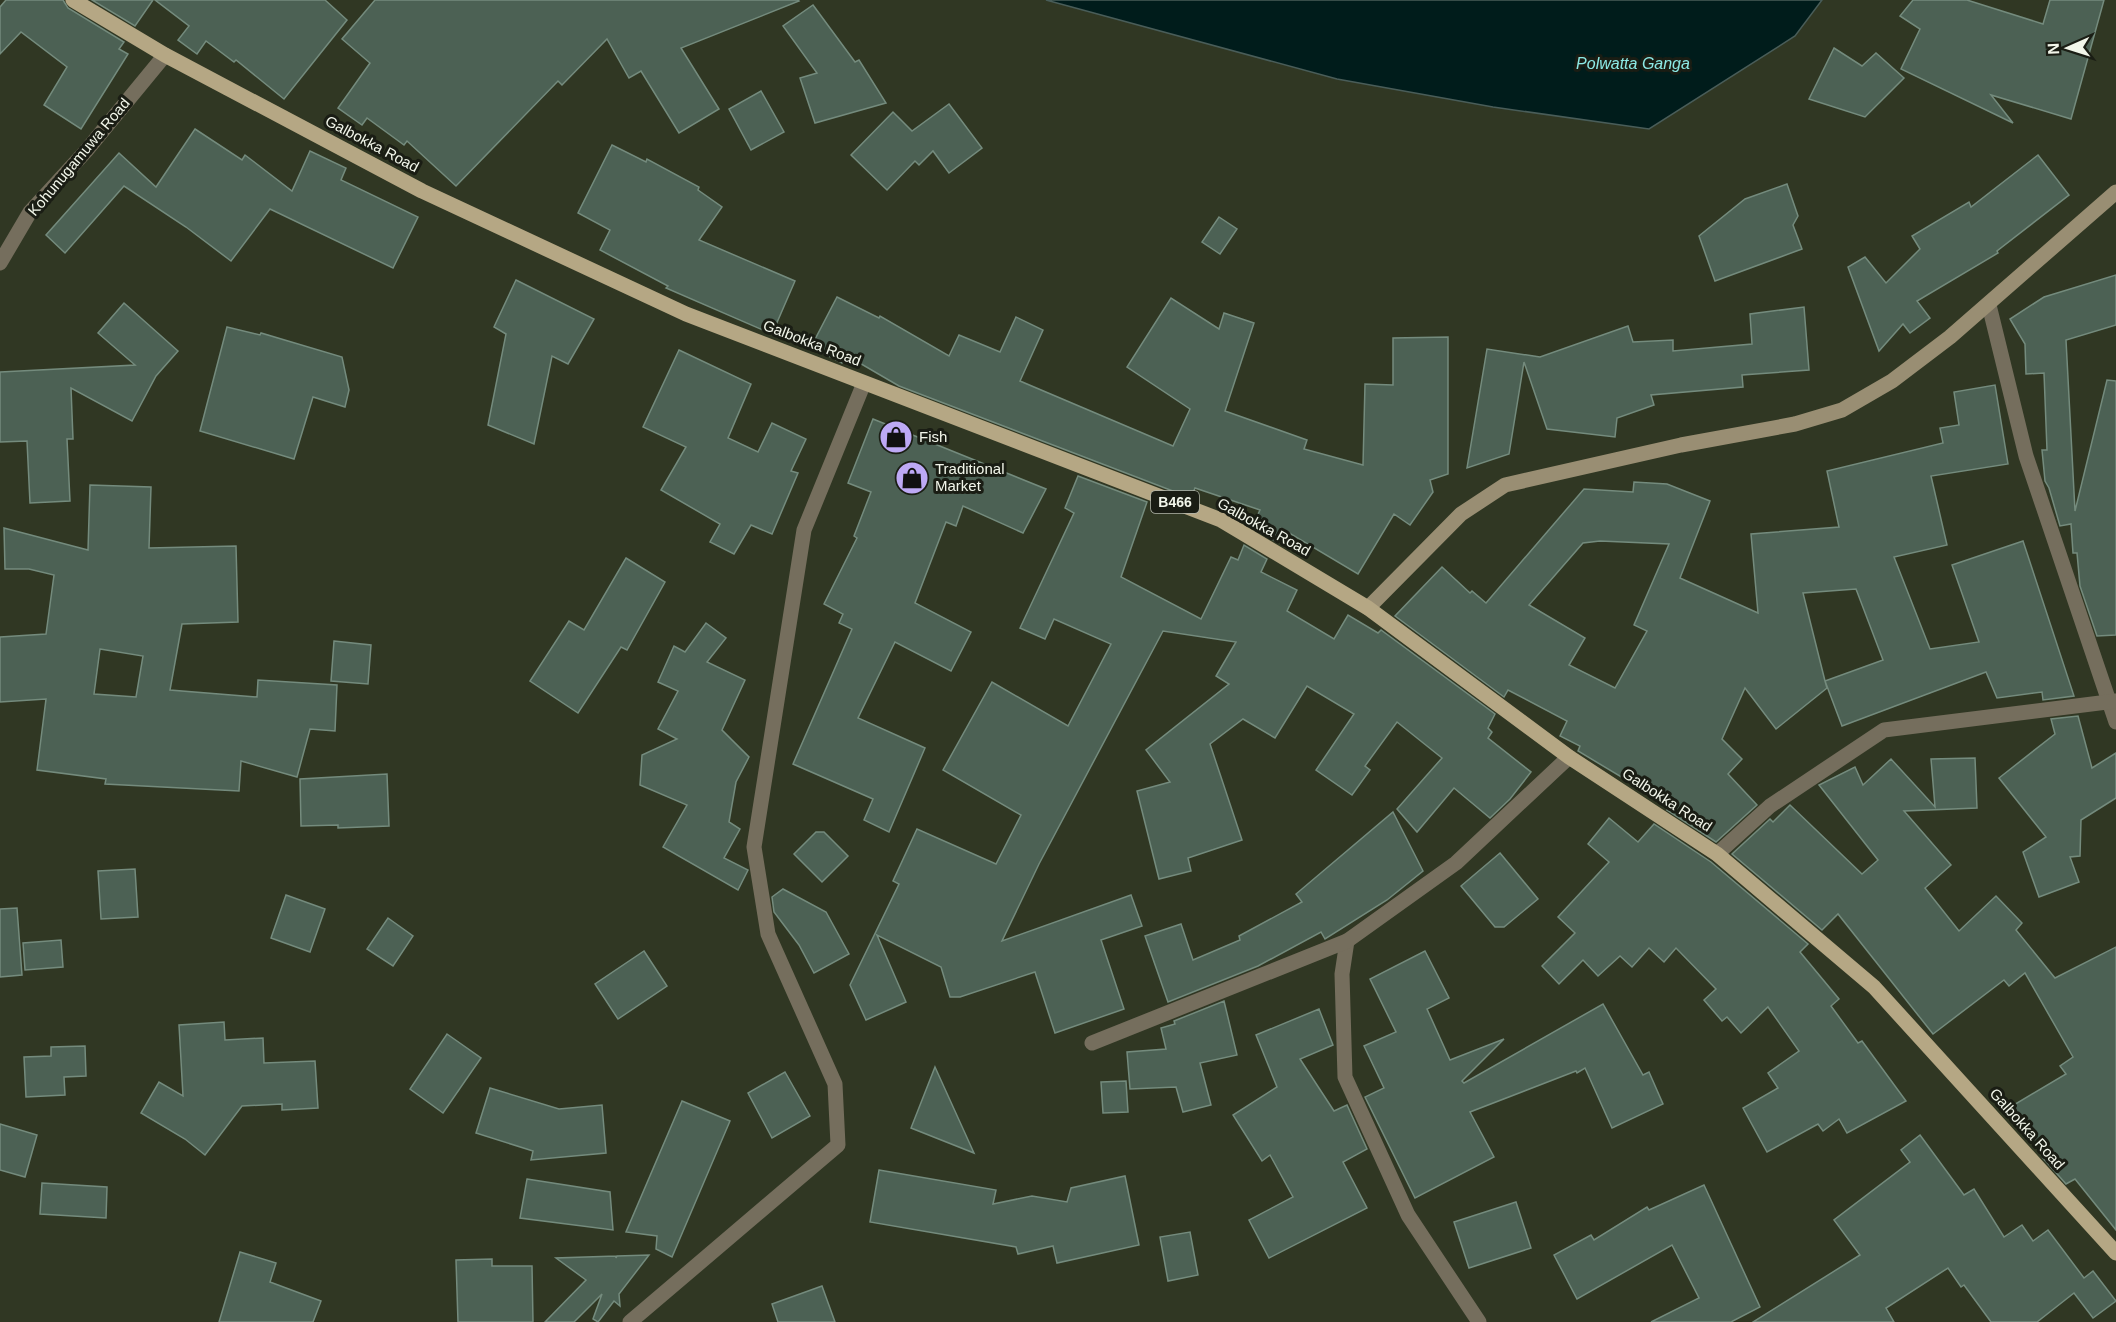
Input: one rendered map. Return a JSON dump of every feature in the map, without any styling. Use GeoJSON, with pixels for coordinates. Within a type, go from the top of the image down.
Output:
{"type":"FeatureCollection","features":[{"type":"Feature","properties":{"kind":"main road","name":"Galbokka Road"},"geometry":{"type":"LineString","coordinates":[[73,0],[165,55],[443,201],[686,314],[1221,520],[1368,608],[1569,757],[1717,854],[1874,987],[2116,1253]]}},
{"type":"Feature","properties":{"kind":"main road"},"geometry":{"type":"LineString","coordinates":[[1368,608],[1461,514],[1505,485],[1681,444],[1795,424],[1842,410],[1892,381],[1989,305],[2116,192]]}},
{"type":"Feature","properties":{"kind":"street","name":"Kohunugamuwa Road"},"geometry":{"type":"LineString","coordinates":[[0,263],[30,212],[86,151],[165,55]]}},
{"type":"Feature","properties":{"kind":"street"},"geometry":{"type":"LineString","coordinates":[[1989,305],[2026,456],[2112,701],[2116,722]]}},
{"type":"Feature","properties":{"kind":"street"},"geometry":{"type":"LineString","coordinates":[[630,1322],[838,1145],[835,1084],[768,934],[754,848],[804,530],[864,383]]}},
{"type":"Feature","properties":{"kind":"street"},"geometry":{"type":"LineString","coordinates":[[1717,854],[1770,806],[1884,730],[2112,701]]}},
{"type":"Feature","properties":{"kind":"street"},"geometry":{"type":"LineString","coordinates":[[1092,1043],[1347,941],[1456,863],[1569,757]]}},
{"type":"Feature","properties":{"kind":"street"},"geometry":{"type":"LineString","coordinates":[[1347,941],[1342,974],[1345,1077],[1408,1215],[1479,1322]]}},
{"type":"Feature","properties":{"kind":"water","name":"Polwatta Ganga"},"geometry":{"type":"Polygon","coordinates":[[[1046,0],[1822,0],[1795,36],[1649,129],[1493,107],[1337,79],[1046,0]]]}},
{"type":"Feature","properties":{"kind":"building"},"geometry":{"type":"Polygon","coordinates":[[[6,0],[63,0],[68,8],[124,42],[119,49],[128,54],[81,129],[44,105],[67,67],[21,32],[0,54],[0,7],[6,0]]]}},
{"type":"Feature","properties":{"kind":"building"},"geometry":{"type":"Polygon","coordinates":[[[92,0],[153,0],[135,26],[92,0]]]}},
{"type":"Feature","properties":{"kind":"building"},"geometry":{"type":"Polygon","coordinates":[[[155,0],[325,0],[347,20],[284,99],[236,60],[234,62],[206,41],[197,54],[178,40],[189,26],[155,0]]]}},
{"type":"Feature","properties":{"kind":"building"},"geometry":{"type":"Polygon","coordinates":[[[375,0],[799,1],[681,48],[719,109],[679,133],[641,71],[629,78],[607,39],[562,85],[558,81],[456,186],[407,141],[404,145],[367,118],[362,125],[338,108],[370,63],[342,39],[375,0]]]}},
{"type":"Feature","properties":{"kind":"building"},"geometry":{"type":"Polygon","coordinates":[[[1913,0],[1967,0],[2043,24],[2050,0],[2104,0],[2071,119],[1991,95],[2013,123],[1901,69],[1920,29],[1900,16],[1913,0]]]}},
{"type":"Feature","properties":{"kind":"building"},"geometry":{"type":"Polygon","coordinates":[[[813,5],[855,62],[859,60],[886,103],[815,123],[800,78],[817,73],[783,26],[813,5]]]}},
{"type":"Feature","properties":{"kind":"building"},"geometry":{"type":"Polygon","coordinates":[[[1834,48],[1862,66],[1876,53],[1904,78],[1865,117],[1809,99],[1834,48]]]}},
{"type":"Feature","properties":{"kind":"building"},"geometry":{"type":"Polygon","coordinates":[[[761,91],[784,132],[751,150],[729,109],[761,91]]]}},
{"type":"Feature","properties":{"kind":"building"},"geometry":{"type":"Polygon","coordinates":[[[949,104],[982,148],[949,173],[933,151],[919,165],[915,161],[887,190],[851,155],[893,112],[912,131],[949,104]]]}},
{"type":"Feature","properties":{"kind":"building"},"geometry":{"type":"Polygon","coordinates":[[[195,129],[242,160],[245,155],[292,191],[310,151],[346,168],[341,180],[418,217],[393,268],[270,209],[231,261],[186,227],[124,186],[65,253],[46,235],[119,153],[156,187],[195,129]]]}},
{"type":"Feature","properties":{"kind":"building"},"geometry":{"type":"Polygon","coordinates":[[[612,145],[646,162],[647,159],[699,187],[698,190],[722,207],[699,240],[795,281],[772,334],[666,288],[668,286],[600,250],[610,230],[578,213],[612,145]]]}},
{"type":"Feature","properties":{"kind":"building"},"geometry":{"type":"Polygon","coordinates":[[[2038,155],[2069,195],[1997,251],[1998,253],[1917,301],[1930,318],[1910,333],[1903,324],[1879,351],[1848,267],[1865,257],[1886,283],[1920,249],[1912,236],[1969,202],[1971,207],[2038,155]]]}},
{"type":"Feature","properties":{"kind":"building"},"geometry":{"type":"Polygon","coordinates":[[[1787,184],[1798,216],[1793,225],[1802,249],[1715,281],[1699,236],[1745,199],[1787,184]]]}},
{"type":"Feature","properties":{"kind":"building"},"geometry":{"type":"Polygon","coordinates":[[[1219,217],[1237,229],[1220,254],[1202,242],[1219,217]]]}},
{"type":"Feature","properties":{"kind":"building"},"geometry":{"type":"Polygon","coordinates":[[[2116,275],[2116,325],[2066,340],[2075,511],[2107,380],[2116,381],[2116,635],[2097,636],[2080,586],[2077,553],[2073,553],[2071,524],[2060,526],[2045,481],[2042,450],[2047,450],[2044,373],[2026,374],[2025,344],[2010,319],[2044,297],[2116,275]]]}},
{"type":"Feature","properties":{"kind":"building"},"geometry":{"type":"Polygon","coordinates":[[[516,280],[594,319],[568,364],[552,356],[534,444],[488,425],[506,334],[494,327],[516,280]]]}},
{"type":"Feature","properties":{"kind":"building"},"geometry":{"type":"Polygon","coordinates":[[[837,297],[879,318],[880,316],[949,356],[959,335],[1000,352],[1016,317],[1043,330],[1020,381],[1173,446],[1190,409],[1127,367],[1171,298],[1219,329],[1224,313],[1254,323],[1225,411],[1307,440],[1304,449],[1363,465],[1365,384],[1393,385],[1393,338],[1448,337],[1448,474],[1430,480],[1433,492],[1410,525],[1394,514],[1358,574],[1281,528],[1275,541],[1252,527],[1260,510],[1195,488],[1191,498],[899,386],[846,355],[842,363],[811,347],[837,297]]]}},
{"type":"Feature","properties":{"kind":"building"},"geometry":{"type":"Polygon","coordinates":[[[124,303],[178,351],[156,376],[132,421],[71,388],[73,439],[67,439],[70,501],[30,503],[27,441],[0,442],[0,372],[135,365],[98,333],[124,303]]]}},
{"type":"Feature","properties":{"kind":"building"},"geometry":{"type":"Polygon","coordinates":[[[1804,307],[1809,370],[1742,375],[1743,387],[1651,395],[1654,405],[1617,418],[1615,437],[1547,429],[1524,362],[1509,454],[1467,468],[1487,349],[1540,357],[1628,326],[1633,342],[1673,340],[1673,351],[1752,344],[1750,314],[1804,307]]]}},
{"type":"Feature","properties":{"kind":"building"},"geometry":{"type":"Polygon","coordinates":[[[227,327],[260,335],[261,333],[342,357],[349,390],[345,407],[313,397],[294,459],[200,431],[227,327]]]}},
{"type":"Feature","properties":{"kind":"building"},"geometry":{"type":"Polygon","coordinates":[[[679,350],[751,384],[728,438],[758,452],[772,423],[806,439],[791,471],[798,473],[772,534],[751,525],[734,554],[710,542],[720,524],[661,490],[686,447],[643,427],[679,350]]]}},
{"type":"Feature","properties":{"kind":"building"},"geometry":{"type":"Polygon","coordinates":[[[1995,385],[2008,464],[1931,476],[1947,545],[1894,557],[1930,649],[1979,642],[1952,565],[2023,541],[2074,696],[2043,700],[2042,692],[1997,698],[1986,672],[1842,726],[1825,681],[1827,688],[1776,729],[1745,688],[1722,739],[1742,759],[1728,774],[1757,805],[1716,842],[1667,810],[1670,806],[1578,751],[1580,746],[1560,736],[1567,721],[1508,690],[1504,697],[1395,616],[1442,567],[1470,593],[1472,591],[1486,603],[1584,489],[1633,492],[1634,482],[1667,484],[1710,501],[1680,578],[1758,613],[1751,534],[1839,527],[1827,471],[1943,443],[1940,428],[1959,425],[1954,392],[1995,385]],[[1600,541],[1583,543],[1529,605],[1585,638],[1569,665],[1615,688],[1647,631],[1634,625],[1669,544],[1600,541]],[[1856,589],[1803,593],[1825,681],[1883,660],[1856,589]]]}},
{"type":"Feature","properties":{"kind":"building"},"geometry":{"type":"Polygon","coordinates":[[[873,419],[1046,489],[1023,533],[963,506],[956,526],[946,522],[915,603],[971,632],[951,671],[895,642],[858,718],[925,748],[889,832],[864,820],[873,799],[793,764],[852,629],[839,623],[843,614],[824,604],[857,538],[854,536],[871,492],[848,483],[873,419]]]}},
{"type":"Feature","properties":{"kind":"building"},"geometry":{"type":"Polygon","coordinates":[[[1078,476],[1147,502],[1121,577],[1201,619],[1231,557],[1238,560],[1244,545],[1267,559],[1261,572],[1297,590],[1287,611],[1334,639],[1348,615],[1378,633],[1381,630],[1495,714],[1488,728],[1492,732],[1488,738],[1531,772],[1510,799],[1490,818],[1454,788],[1417,832],[1397,809],[1442,758],[1397,722],[1365,766],[1370,770],[1352,795],[1316,770],[1354,714],[1307,686],[1275,738],[1243,719],[1210,744],[1242,840],[1188,858],[1191,871],[1159,879],[1137,791],[1170,782],[1146,750],[1229,684],[1216,676],[1236,642],[1163,631],[1039,864],[1002,941],[1131,895],[1142,926],[1101,940],[1124,1009],[1055,1033],[1035,972],[960,997],[950,997],[941,967],[877,935],[906,1002],[866,1020],[850,985],[899,884],[893,881],[917,829],[996,864],[1021,815],[943,770],[992,682],[1068,726],[1111,644],[1054,619],[1045,639],[1020,628],[1074,513],[1065,508],[1078,476]]]}},
{"type":"Feature","properties":{"kind":"building"},"geometry":{"type":"Polygon","coordinates":[[[90,485],[151,487],[149,548],[236,546],[238,622],[182,624],[170,690],[257,697],[258,680],[337,685],[335,731],[310,729],[297,777],[241,761],[239,791],[105,784],[106,779],[37,770],[46,699],[0,702],[0,637],[46,634],[54,575],[29,569],[5,569],[4,528],[88,550],[90,485]],[[100,649],[94,694],[136,697],[143,656],[100,649]]]}},
{"type":"Feature","properties":{"kind":"building"},"geometry":{"type":"Polygon","coordinates":[[[626,558],[665,582],[627,650],[621,647],[578,713],[530,681],[569,621],[584,630],[626,558]]]}},
{"type":"Feature","properties":{"kind":"building"},"geometry":{"type":"Polygon","coordinates":[[[706,623],[726,638],[707,662],[745,680],[722,730],[749,757],[736,782],[729,822],[740,829],[724,858],[748,870],[738,890],[663,847],[687,805],[640,785],[642,755],[677,739],[658,729],[678,691],[658,682],[674,646],[685,652],[706,623]]]}},
{"type":"Feature","properties":{"kind":"building"},"geometry":{"type":"Polygon","coordinates":[[[334,641],[371,645],[368,684],[331,681],[334,641]]]}},
{"type":"Feature","properties":{"kind":"building"},"geometry":{"type":"Polygon","coordinates":[[[2078,716],[2092,768],[2116,753],[2116,798],[2081,820],[2080,856],[2070,857],[2079,882],[2039,897],[2023,852],[2046,837],[1999,778],[2055,734],[2051,719],[2078,716]]]}},
{"type":"Feature","properties":{"kind":"building"},"geometry":{"type":"Polygon","coordinates":[[[1975,758],[1977,808],[1904,811],[1951,865],[1925,888],[1959,931],[1996,896],[2022,923],[2016,930],[2055,978],[2116,947],[2116,1230],[2075,1179],[2066,1184],[2043,1158],[2012,1106],[2066,1074],[2060,1066],[2073,1057],[2025,973],[2009,986],[2004,980],[1933,1034],[1838,914],[1822,930],[1732,854],[1770,819],[1773,822],[1790,805],[1862,874],[1878,860],[1819,785],[1855,767],[1863,785],[1891,759],[1935,807],[1931,759],[1975,758]]]}},
{"type":"Feature","properties":{"kind":"building"},"geometry":{"type":"Polygon","coordinates":[[[387,774],[389,826],[338,828],[338,825],[301,826],[300,779],[387,774]]]}},
{"type":"Feature","properties":{"kind":"building"},"geometry":{"type":"Polygon","coordinates":[[[1393,812],[1423,871],[1387,900],[1325,939],[1321,932],[1258,966],[1168,1002],[1145,936],[1181,924],[1193,960],[1240,940],[1239,936],[1302,902],[1296,894],[1393,812]]]}},
{"type":"Feature","properties":{"kind":"building"},"geometry":{"type":"Polygon","coordinates":[[[1609,818],[1638,842],[1654,824],[1711,862],[1808,944],[1800,952],[1839,999],[1831,1006],[1858,1043],[1862,1041],[1906,1101],[1847,1133],[1839,1119],[1823,1131],[1818,1124],[1767,1152],[1743,1108],[1778,1088],[1768,1073],[1799,1051],[1768,1007],[1741,1033],[1727,1017],[1722,1021],[1704,1000],[1716,989],[1676,948],[1664,962],[1649,948],[1632,967],[1620,956],[1598,976],[1583,960],[1559,984],[1542,966],[1575,933],[1558,917],[1609,862],[1588,844],[1609,818]]]}},
{"type":"Feature","properties":{"kind":"building"},"geometry":{"type":"Polygon","coordinates":[[[816,832],[824,832],[848,856],[822,882],[794,854],[816,832]]]}},
{"type":"Feature","properties":{"kind":"building"},"geometry":{"type":"Polygon","coordinates":[[[1500,853],[1538,899],[1504,927],[1495,927],[1461,886],[1500,853]]]}},
{"type":"Feature","properties":{"kind":"building"},"geometry":{"type":"Polygon","coordinates":[[[135,869],[138,917],[101,919],[98,871],[135,869]]]}},
{"type":"Feature","properties":{"kind":"building"},"geometry":{"type":"Polygon","coordinates":[[[783,889],[826,912],[849,954],[814,973],[799,945],[774,912],[772,897],[783,889]]]}},
{"type":"Feature","properties":{"kind":"building"},"geometry":{"type":"Polygon","coordinates":[[[286,895],[325,909],[310,952],[271,938],[286,895]]]}},
{"type":"Feature","properties":{"kind":"building"},"geometry":{"type":"Polygon","coordinates":[[[17,908],[22,975],[0,977],[0,909],[17,908]]]}},
{"type":"Feature","properties":{"kind":"building"},"geometry":{"type":"Polygon","coordinates":[[[388,918],[413,936],[393,966],[367,949],[388,918]]]}},
{"type":"Feature","properties":{"kind":"building"},"geometry":{"type":"Polygon","coordinates":[[[61,940],[63,967],[25,970],[23,943],[61,940]]]}},
{"type":"Feature","properties":{"kind":"building"},"geometry":{"type":"Polygon","coordinates":[[[644,951],[667,986],[618,1019],[595,984],[644,951]]]}},
{"type":"Feature","properties":{"kind":"building"},"geometry":{"type":"Polygon","coordinates":[[[1425,951],[1449,998],[1427,1009],[1450,1060],[1504,1039],[1462,1081],[1464,1083],[1603,1004],[1643,1075],[1649,1072],[1663,1104],[1612,1128],[1585,1068],[1577,1073],[1576,1071],[1470,1112],[1494,1157],[1415,1198],[1365,1097],[1384,1088],[1364,1046],[1396,1032],[1370,979],[1425,951]]]}},
{"type":"Feature","properties":{"kind":"building"},"geometry":{"type":"Polygon","coordinates":[[[1224,1001],[1237,1055],[1200,1063],[1211,1105],[1183,1112],[1176,1087],[1130,1089],[1127,1052],[1166,1049],[1161,1028],[1175,1024],[1174,1021],[1224,1001]]]}},
{"type":"Feature","properties":{"kind":"building"},"geometry":{"type":"Polygon","coordinates":[[[1319,1009],[1333,1045],[1300,1059],[1334,1111],[1347,1105],[1367,1149],[1343,1162],[1367,1208],[1269,1258],[1249,1220],[1293,1197],[1270,1155],[1262,1161],[1233,1115],[1277,1087],[1256,1035],[1319,1009]]]}},
{"type":"Feature","properties":{"kind":"building"},"geometry":{"type":"Polygon","coordinates":[[[224,1022],[225,1040],[263,1038],[264,1063],[315,1061],[318,1108],[282,1110],[282,1104],[242,1106],[205,1155],[185,1139],[141,1113],[159,1082],[183,1096],[179,1025],[224,1022]]]}},
{"type":"Feature","properties":{"kind":"building"},"geometry":{"type":"Polygon","coordinates":[[[447,1034],[481,1058],[443,1113],[410,1089],[447,1034]]]}},
{"type":"Feature","properties":{"kind":"building"},"geometry":{"type":"Polygon","coordinates":[[[85,1046],[86,1076],[64,1077],[65,1095],[26,1097],[24,1057],[51,1056],[51,1047],[85,1046]]]}},
{"type":"Feature","properties":{"kind":"building"},"geometry":{"type":"Polygon","coordinates":[[[935,1067],[974,1153],[911,1128],[935,1067]]]}},
{"type":"Feature","properties":{"kind":"building"},"geometry":{"type":"Polygon","coordinates":[[[785,1072],[810,1116],[772,1138],[748,1093],[785,1072]]]}},
{"type":"Feature","properties":{"kind":"building"},"geometry":{"type":"Polygon","coordinates":[[[1126,1081],[1128,1112],[1103,1113],[1101,1082],[1126,1081]]]}},
{"type":"Feature","properties":{"kind":"building"},"geometry":{"type":"Polygon","coordinates":[[[490,1088],[559,1109],[602,1105],[606,1153],[531,1160],[533,1151],[476,1133],[490,1088]]]}},
{"type":"Feature","properties":{"kind":"building"},"geometry":{"type":"Polygon","coordinates":[[[682,1101],[730,1121],[672,1257],[656,1249],[657,1236],[626,1232],[682,1101]]]}},
{"type":"Feature","properties":{"kind":"building"},"geometry":{"type":"Polygon","coordinates":[[[0,1124],[37,1135],[25,1177],[0,1170],[0,1124]]]}},
{"type":"Feature","properties":{"kind":"building"},"geometry":{"type":"Polygon","coordinates":[[[1920,1135],[1964,1195],[1974,1189],[2004,1237],[2022,1225],[2033,1241],[2048,1230],[2084,1278],[2093,1271],[2116,1301],[2093,1318],[2074,1293],[2037,1322],[1991,1322],[1964,1285],[1961,1287],[1948,1268],[1886,1308],[1894,1322],[1753,1322],[1860,1255],[1834,1220],[1910,1162],[1901,1150],[1920,1135]]]}},
{"type":"Feature","properties":{"kind":"building"},"geometry":{"type":"Polygon","coordinates":[[[879,1170],[996,1190],[993,1204],[1032,1196],[1067,1202],[1071,1188],[1125,1176],[1139,1245],[1057,1263],[1053,1246],[1018,1254],[1016,1247],[870,1222],[879,1170]]]}},
{"type":"Feature","properties":{"kind":"building"},"geometry":{"type":"Polygon","coordinates":[[[527,1179],[610,1192],[613,1230],[520,1218],[527,1179]]]}},
{"type":"Feature","properties":{"kind":"building"},"geometry":{"type":"Polygon","coordinates":[[[42,1183],[107,1187],[106,1218],[40,1214],[42,1183]]]}},
{"type":"Feature","properties":{"kind":"building"},"geometry":{"type":"Polygon","coordinates":[[[1704,1185],[1760,1307],[1731,1322],[1651,1322],[1699,1298],[1672,1245],[1577,1299],[1554,1255],[1591,1235],[1594,1240],[1647,1207],[1649,1210],[1704,1185]]]}},
{"type":"Feature","properties":{"kind":"building"},"geometry":{"type":"Polygon","coordinates":[[[1516,1202],[1531,1248],[1469,1268],[1454,1222],[1516,1202]]]}},
{"type":"Feature","properties":{"kind":"building"},"geometry":{"type":"Polygon","coordinates":[[[1190,1232],[1198,1275],[1168,1281],[1160,1237],[1190,1232]]]}},
{"type":"Feature","properties":{"kind":"building"},"geometry":{"type":"Polygon","coordinates":[[[240,1252],[276,1263],[270,1282],[321,1301],[313,1322],[219,1322],[240,1252]]]}},
{"type":"Feature","properties":{"kind":"building"},"geometry":{"type":"Polygon","coordinates":[[[649,1255],[619,1294],[620,1306],[614,1301],[598,1322],[593,1319],[602,1294],[574,1322],[545,1322],[586,1280],[556,1258],[616,1256],[616,1258],[617,1256],[649,1255]]]}},
{"type":"Feature","properties":{"kind":"building"},"geometry":{"type":"Polygon","coordinates":[[[492,1259],[492,1266],[532,1266],[533,1322],[458,1322],[456,1260],[492,1259]]]}},
{"type":"Feature","properties":{"kind":"building"},"geometry":{"type":"Polygon","coordinates":[[[822,1286],[835,1322],[778,1322],[772,1304],[822,1286]]]}},
{"type":"Feature","properties":{"kind":"place","name":"Fish"},"geometry":{"type":"Point","coordinates":[896,437]}},
{"type":"Feature","properties":{"kind":"place","name":"Traditional Market"},"geometry":{"type":"Point","coordinates":[912,478]}}]}
